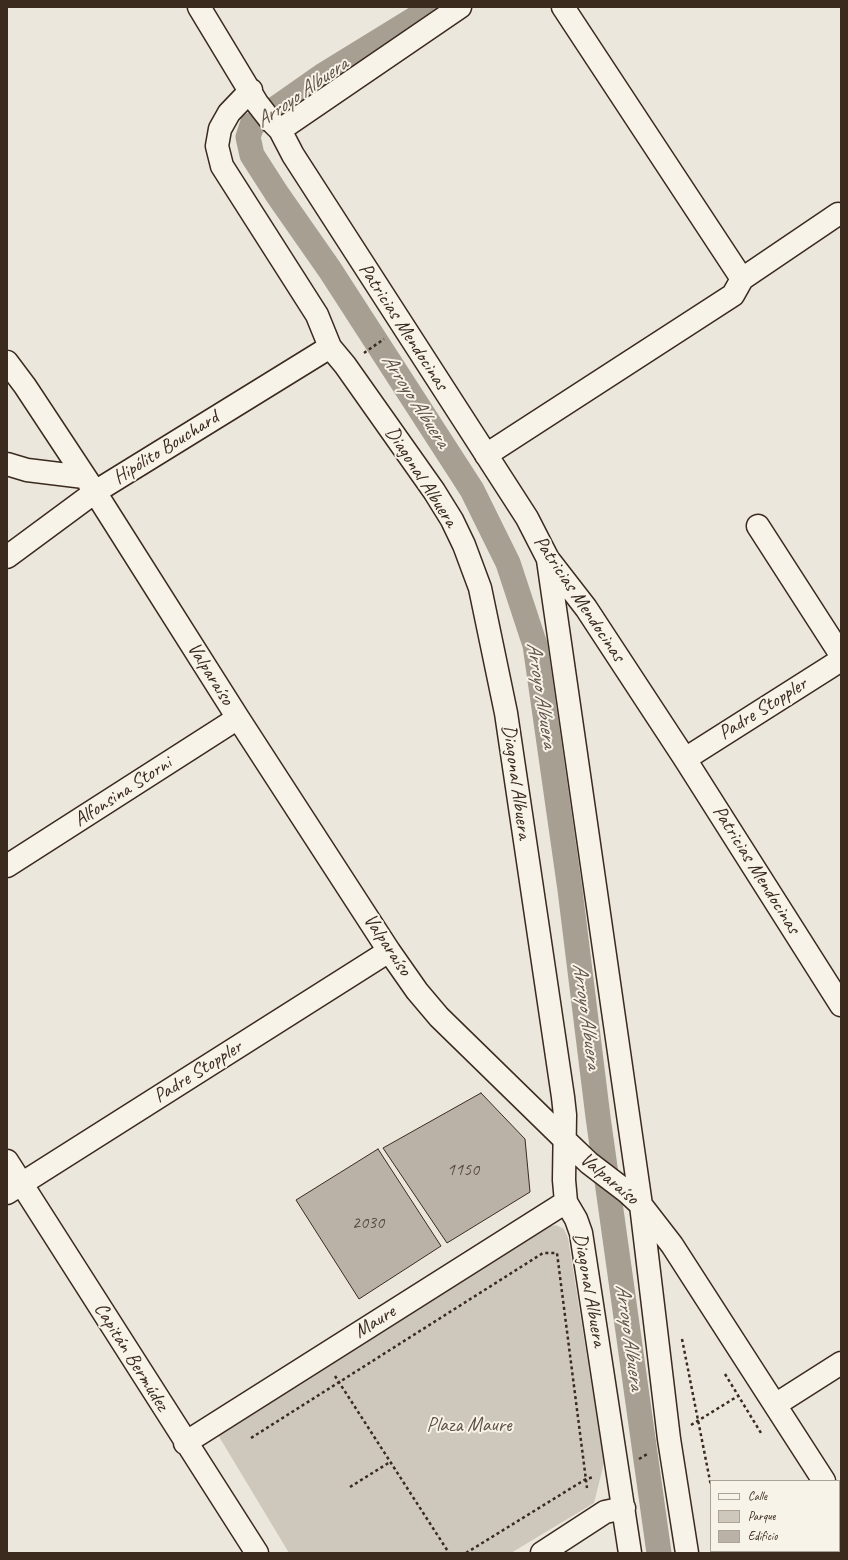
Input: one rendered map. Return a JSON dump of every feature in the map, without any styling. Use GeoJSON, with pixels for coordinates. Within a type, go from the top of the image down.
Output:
{"type":"FeatureCollection","features":[{"type":"Feature","properties":{"kind":"street"},"geometry":{"type":"LineString","coordinates":[[199,7],[254,96]]}},
{"type":"Feature","properties":{"kind":"street"},"geometry":{"type":"LineString","coordinates":[[276,126],[460,7]]}},
{"type":"Feature","properties":{"kind":"street"},"geometry":{"type":"LineString","coordinates":[[563,7],[742,279]]}},
{"type":"Feature","properties":{"kind":"street","name":"Patricias Mendocinas"},"geometry":{"type":"LineString","coordinates":[[254,96],[276,126],[293,155],[527,518],[548,559],[586,608],[685,759],[841,1005]]}},
{"type":"Feature","properties":{"kind":"street","name":"Diagonal Albuera"},"geometry":{"type":"LineString","coordinates":[[254,96],[229,113],[220,129],[217,146],[222,166],[317,315],[330,347],[345,365],[434,491],[452,520],[464,545],[480,588],[506,713],[563,1098],[565,1140],[564,1180],[566,1202],[576,1219],[581,1232],[630,1553]]}},
{"type":"Feature","properties":{"kind":"street"},"geometry":{"type":"LineString","coordinates":[[486,455],[733,295],[742,279],[838,214]]}},
{"type":"Feature","properties":{"kind":"street","name":"Hipólito Bouchard"},"geometry":{"type":"LineString","coordinates":[[7,557],[89,485],[330,347]]}},
{"type":"Feature","properties":{"kind":"street","name":"Valparaíso"},"geometry":{"type":"LineString","coordinates":[[7,362],[25,386],[238,718],[389,951],[417,991],[439,1018],[565,1140],[589,1163],[634,1199],[672,1245],[823,1480]]}},
{"type":"Feature","properties":{"kind":"street"},"geometry":{"type":"LineString","coordinates":[[7,464],[89,485]]}},
{"type":"Feature","properties":{"kind":"street"},"geometry":{"type":"LineString","coordinates":[[758,526],[841,655]]}},
{"type":"Feature","properties":{"kind":"street"},"geometry":{"type":"LineString","coordinates":[[548,559],[634,1199],[686,1553]]}},
{"type":"Feature","properties":{"kind":"street","name":"Padre Stoppler"},"geometry":{"type":"LineString","coordinates":[[685,759],[841,660]]}},
{"type":"Feature","properties":{"kind":"street","name":"Alfonsina Storni"},"geometry":{"type":"LineString","coordinates":[[7,866],[238,718]]}},
{"type":"Feature","properties":{"kind":"street","name":"Padre Stoppler"},"geometry":{"type":"LineString","coordinates":[[14,1188],[389,951]]}},
{"type":"Feature","properties":{"kind":"street","name":"Capitán Bermúdez"},"geometry":{"type":"LineString","coordinates":[[7,1161],[14,1188],[257,1553]]}},
{"type":"Feature","properties":{"kind":"street","name":"Maure"},"geometry":{"type":"LineString","coordinates":[[185,1443],[566,1202]]}},
{"type":"Feature","properties":{"kind":"street"},"geometry":{"type":"LineString","coordinates":[[775,1405],[841,1363]]}},
{"type":"Feature","properties":{"kind":"street"},"geometry":{"type":"LineString","coordinates":[[542,1553],[605,1512],[624,1508]]}},
{"type":"Feature","properties":{"kind":"path"},"geometry":{"type":"LineString","coordinates":[[359,356],[389,335]]}},
{"type":"Feature","properties":{"kind":"path"},"geometry":{"type":"LineString","coordinates":[[251,1438],[543,1253],[557,1253],[587,1488]]}},
{"type":"Feature","properties":{"kind":"path"},"geometry":{"type":"LineString","coordinates":[[682,1336],[710,1480]]}},
{"type":"Feature","properties":{"kind":"path"},"geometry":{"type":"LineString","coordinates":[[323,1355],[449,1553]]}},
{"type":"Feature","properties":{"kind":"path"},"geometry":{"type":"LineString","coordinates":[[669,1439],[738,1396]]}},
{"type":"Feature","properties":{"kind":"path"},"geometry":{"type":"LineString","coordinates":[[350,1487],[390,1462]]}},
{"type":"Feature","properties":{"kind":"path"},"geometry":{"type":"LineString","coordinates":[[466,1553],[586,1479],[618,1470]]}},
{"type":"Feature","properties":{"kind":"green space","name":"Plaza Maure"},"geometry":{"type":"Polygon","coordinates":[[[556,1225],[564,1229],[568,1238],[604,1463],[594,1503],[511,1553],[289,1553],[218,1435],[547,1227],[556,1225]]]}},
{"type":"Feature","properties":{"kind":"building"},"geometry":{"type":"Polygon","coordinates":[[[481,1093],[525,1139],[530,1192],[447,1243],[383,1148],[481,1093]]]}},
{"type":"Feature","properties":{"kind":"building"},"geometry":{"type":"Polygon","coordinates":[[[378,1149],[441,1246],[359,1299],[296,1200],[378,1149]]]}},
{"type":"Feature","properties":{"kind":"waterway","name":"Arroyo Albuera"},"geometry":{"type":"LineString","coordinates":[[434,7],[322,76],[252,125],[248,137],[252,155],[277,194],[330,270],[472,490],[508,563],[535,645],[570,890],[598,1117],[659,1553]]}}]}
